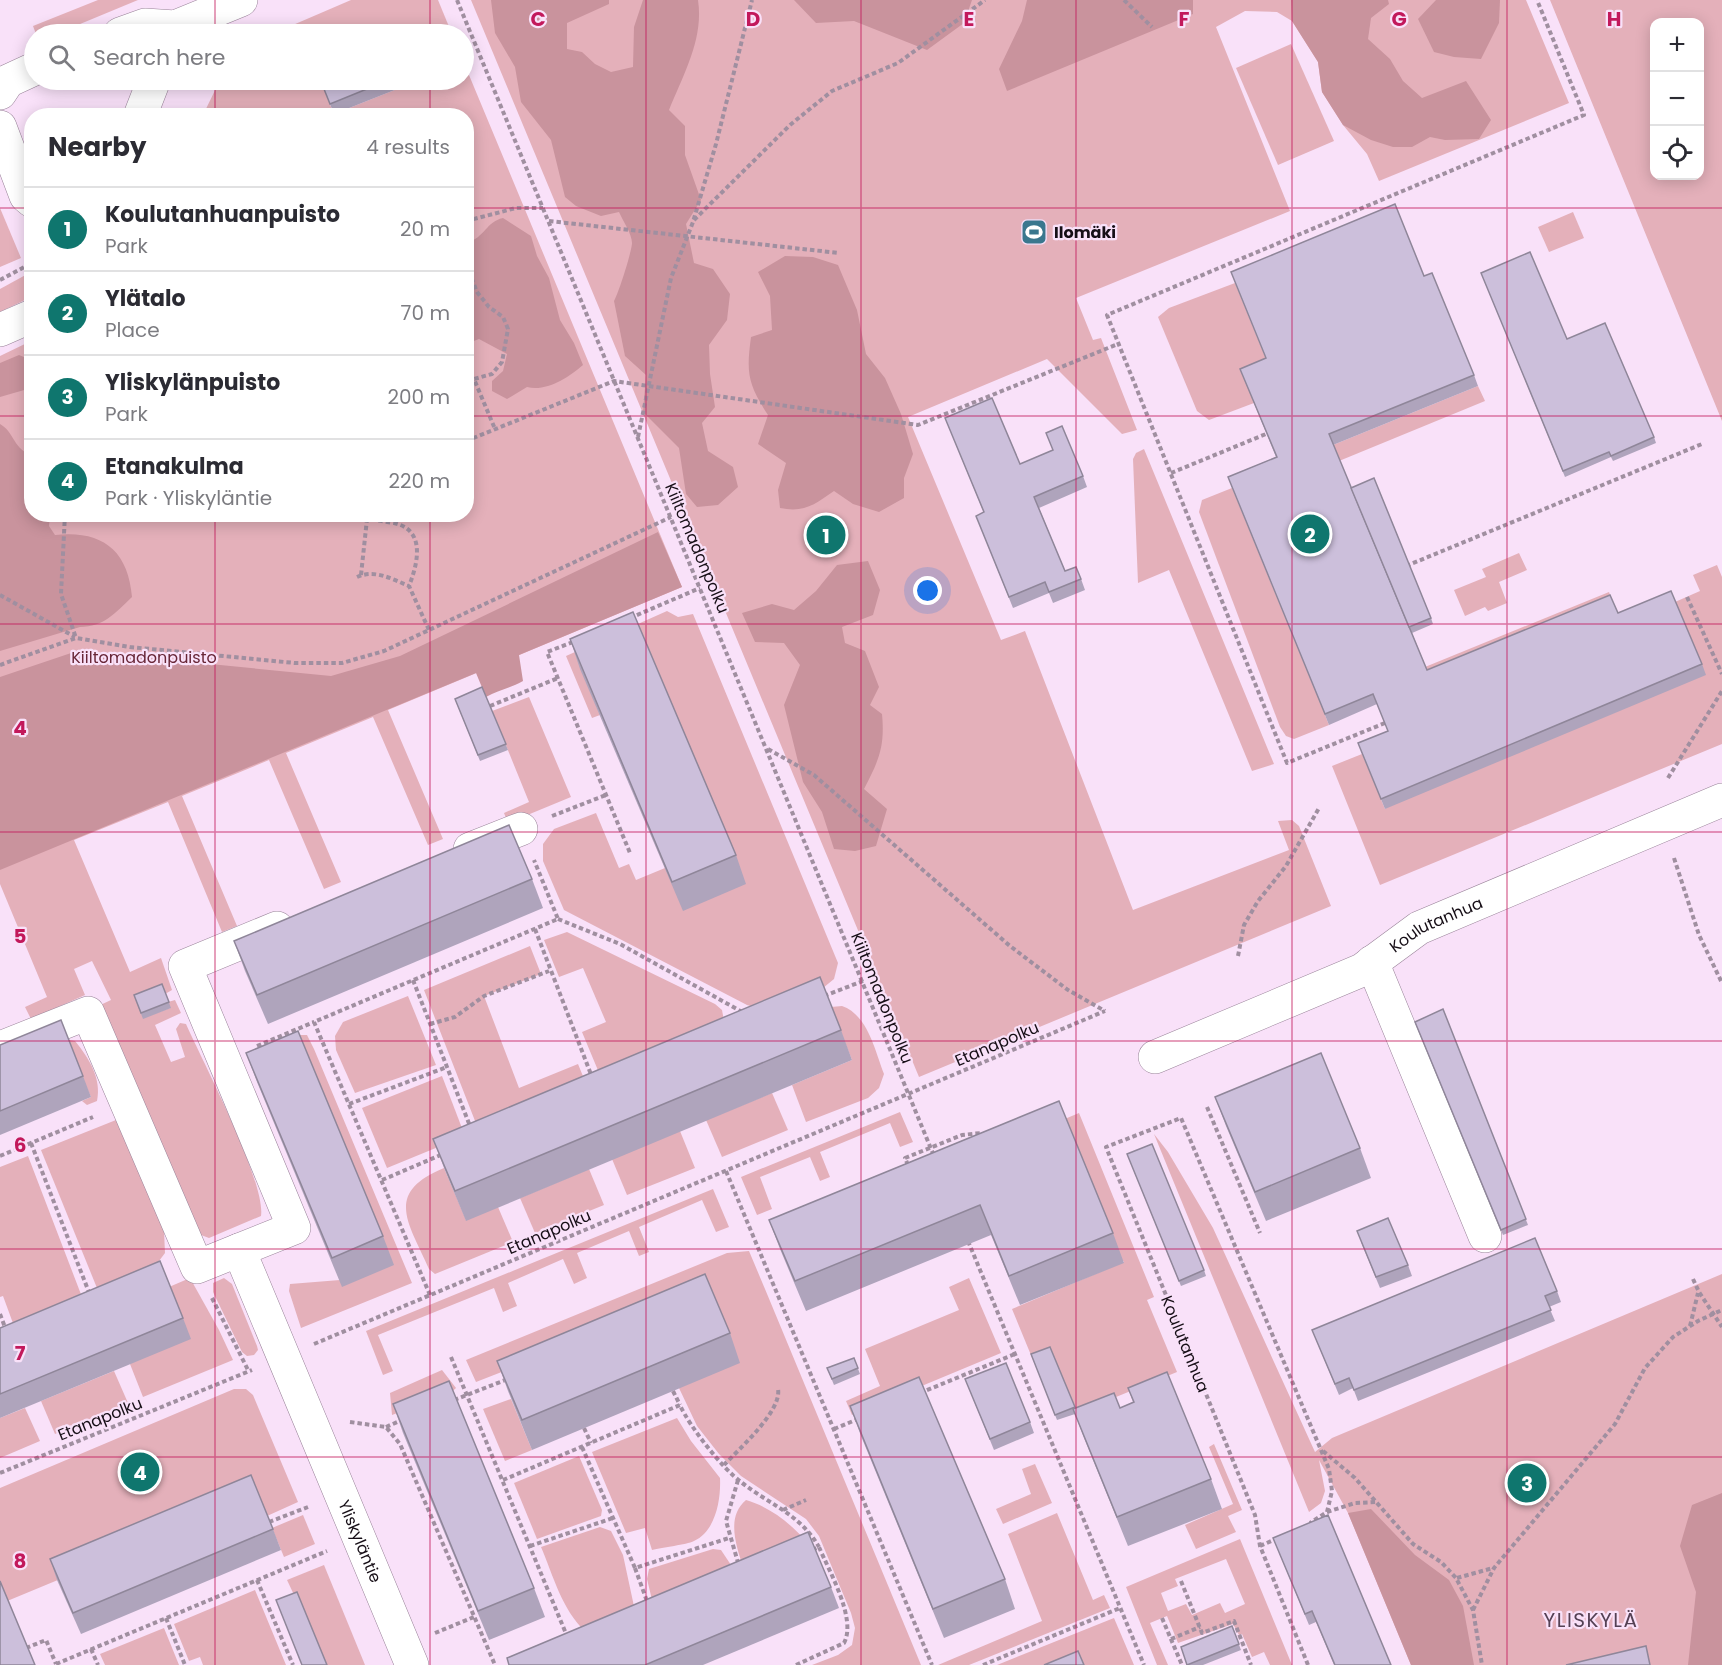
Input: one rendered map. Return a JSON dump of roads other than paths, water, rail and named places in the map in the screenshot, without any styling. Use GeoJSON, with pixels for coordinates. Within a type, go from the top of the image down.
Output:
{"type":"FeatureCollection","features":[{"type":"Feature","properties":{"kind":"street"},"geometry":{"type":"LineString","coordinates":[[188,24],[241,0]]}},
{"type":"Feature","properties":{"kind":"street"},"geometry":{"type":"LineString","coordinates":[[0,93],[8,81],[24,74]]}},
{"type":"Feature","properties":{"kind":"street"},"geometry":{"type":"LineString","coordinates":[[143,108],[150,90]]}},
{"type":"Feature","properties":{"kind":"street"},"geometry":{"type":"LineString","coordinates":[[0,127],[24,191]]}},
{"type":"Feature","properties":{"kind":"street"},"geometry":{"type":"LineString","coordinates":[[0,330],[24,320]]}},
{"type":"Feature","properties":{"kind":"street","name":"Koulutanhua"},"geometry":{"type":"LineString","coordinates":[[1155,1057],[1362,970],[1419,928],[1722,800]]}},
{"type":"Feature","properties":{"kind":"street"},"geometry":{"type":"LineString","coordinates":[[444,860],[521,829]]}},
{"type":"Feature","properties":{"kind":"street"},"geometry":{"type":"LineString","coordinates":[[0,1048],[88,1012],[197,1268],[294,1228],[185,966],[309,915]]}},
{"type":"Feature","properties":{"kind":"street"},"geometry":{"type":"LineString","coordinates":[[1372,962],[1485,1236]]}},
{"type":"Feature","properties":{"kind":"street","name":"Yliskyläntie"},"geometry":{"type":"LineString","coordinates":[[239,1250],[412,1665]]}},
{"type":"Feature","properties":{"kind":"place","name":"Ilomäki"},"geometry":{"type":"Point","coordinates":[1034,232]}},
{"type":"Feature","properties":{"kind":"place","name":"Ylätalo"},"geometry":{"type":"Point","coordinates":[1310,534]}},
{"type":"Feature","properties":{"kind":"place","name":"Koulutanhuanpuisto"},"geometry":{"type":"Point","coordinates":[826,535]}},
{"type":"Feature","properties":{"kind":"place","name":"Etanakulma"},"geometry":{"type":"Point","coordinates":[140,1472]}},
{"type":"Feature","properties":{"kind":"place","name":"Yliskylänpuisto"},"geometry":{"type":"Point","coordinates":[1527,1483]}},
{"type":"Feature","properties":{"kind":"district","name":"YLISKYLÄ"},"geometry":{"type":"Point","coordinates":[1591,1620]}},
{"type":"Feature","properties":{"kind":"park label","name":"Kiiltomadonpuisto"},"geometry":{"type":"Point","coordinates":[144,657]}}]}
